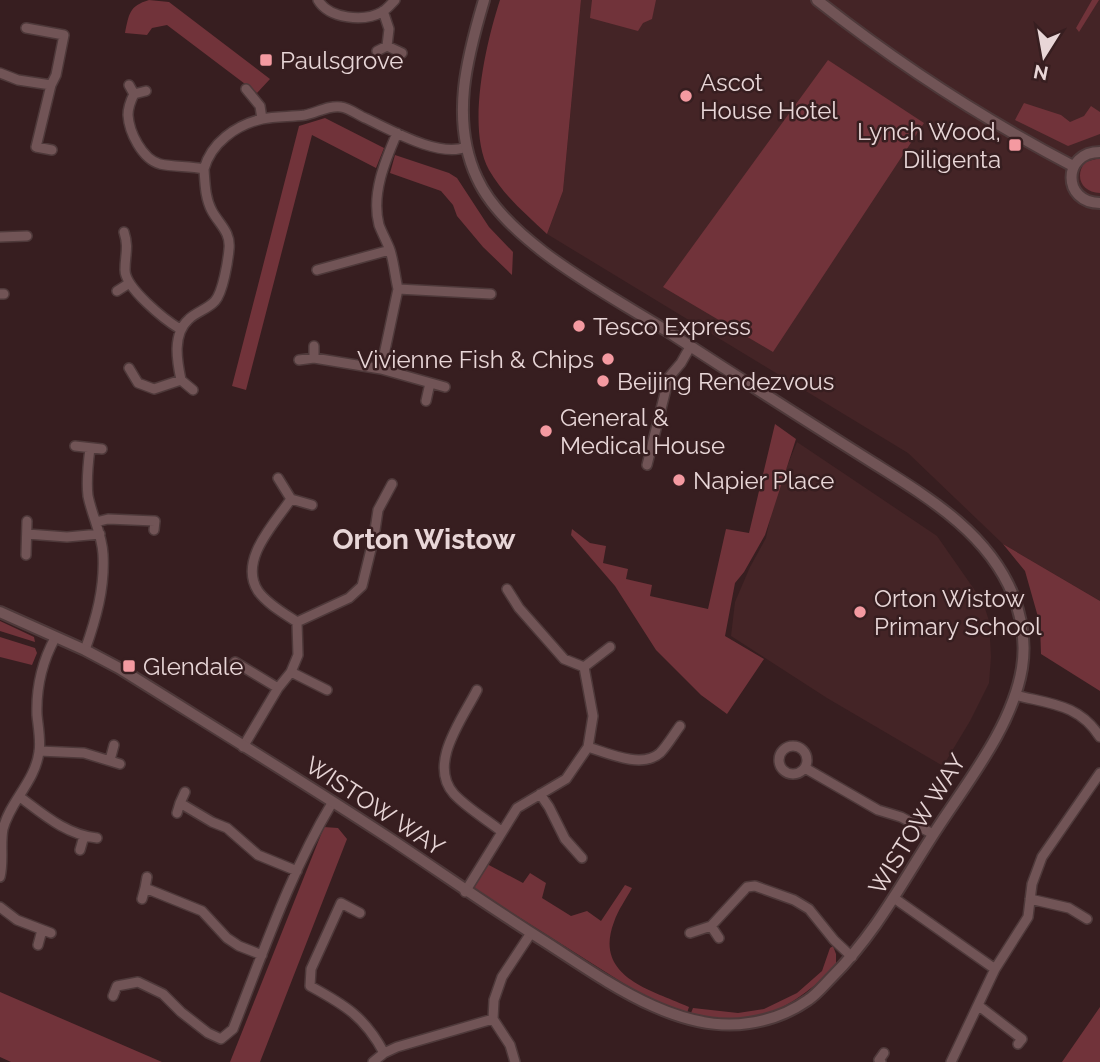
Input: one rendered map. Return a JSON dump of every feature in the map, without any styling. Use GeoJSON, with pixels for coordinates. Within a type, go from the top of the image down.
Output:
{"type":"FeatureCollection","features":[{"type":"Feature","properties":{"kind":"street"},"geometry":{"type":"LineString","coordinates":[[318,0],[321,6],[354,18],[364,18],[383,11],[395,0]]}},
{"type":"Feature","properties":{"kind":"street","name":"WISTOW WAY"},"geometry":{"type":"LineString","coordinates":[[0,612],[119,668],[332,803],[465,892],[657,1009],[688,1018],[725,1024],[744,1024],[779,1015],[810,999],[852,957],[880,922],[984,756],[1004,721],[1014,695],[1021,671],[1022,622],[1003,572],[985,547],[961,524],[901,481],[565,266],[511,224],[488,198],[475,175],[466,147],[462,117],[464,77],[484,0]]}},
{"type":"Feature","properties":{"kind":"street"},"geometry":{"type":"LineString","coordinates":[[817,0],[923,76],[1001,127],[1073,166]]}},
{"type":"Feature","properties":{"kind":"street"},"geometry":{"type":"LineString","coordinates":[[383,11],[389,29],[387,46]]}},
{"type":"Feature","properties":{"kind":"street"},"geometry":{"type":"LineString","coordinates":[[26,28],[64,35],[36,147],[52,150]]}},
{"type":"Feature","properties":{"kind":"street"},"geometry":{"type":"LineString","coordinates":[[377,51],[387,46]]}},
{"type":"Feature","properties":{"kind":"street"},"geometry":{"type":"LineString","coordinates":[[387,46],[402,54]]}},
{"type":"Feature","properties":{"kind":"street"},"geometry":{"type":"LineString","coordinates":[[0,73],[18,80],[51,85]]}},
{"type":"Feature","properties":{"kind":"street"},"geometry":{"type":"LineString","coordinates":[[146,90],[132,89],[128,111],[140,148],[149,159],[161,164],[204,169]]}},
{"type":"Feature","properties":{"kind":"street"},"geometry":{"type":"LineString","coordinates":[[246,89],[260,106],[262,119]]}},
{"type":"Feature","properties":{"kind":"street"},"geometry":{"type":"LineString","coordinates":[[193,390],[181,380],[177,363],[180,330],[189,319],[216,300],[220,291],[230,246],[227,230],[212,211],[206,194],[204,169],[207,158],[226,136],[262,119],[341,107],[397,133],[443,149],[458,150],[466,147]]}},
{"type":"Feature","properties":{"kind":"street"},"geometry":{"type":"LineString","coordinates":[[381,369],[398,289],[390,250],[379,223],[378,190],[397,133]]}},
{"type":"Feature","properties":{"kind":"street"},"geometry":{"type":"LineString","coordinates":[[1100,152],[1087,154],[1073,166],[1071,178],[1074,190],[1088,202],[1100,203]]}},
{"type":"Feature","properties":{"kind":"street"},"geometry":{"type":"LineString","coordinates":[[124,232],[133,244],[125,271],[128,284],[180,330]]}},
{"type":"Feature","properties":{"kind":"street"},"geometry":{"type":"LineString","coordinates":[[0,237],[27,236]]}},
{"type":"Feature","properties":{"kind":"street"},"geometry":{"type":"LineString","coordinates":[[317,270],[390,250]]}},
{"type":"Feature","properties":{"kind":"street"},"geometry":{"type":"LineString","coordinates":[[337,265],[340,277]]}},
{"type":"Feature","properties":{"kind":"street"},"geometry":{"type":"LineString","coordinates":[[117,291],[128,284]]}},
{"type":"Feature","properties":{"kind":"street"},"geometry":{"type":"LineString","coordinates":[[398,289],[491,294]]}},
{"type":"Feature","properties":{"kind":"street"},"geometry":{"type":"LineString","coordinates":[[467,292],[467,304]]}},
{"type":"Feature","properties":{"kind":"street"},"geometry":{"type":"LineString","coordinates":[[314,346],[314,358]]}},
{"type":"Feature","properties":{"kind":"street"},"geometry":{"type":"LineString","coordinates":[[647,465],[669,377],[690,347]]}},
{"type":"Feature","properties":{"kind":"street"},"geometry":{"type":"LineString","coordinates":[[299,360],[314,358],[381,369],[445,387]]}},
{"type":"Feature","properties":{"kind":"street"},"geometry":{"type":"LineString","coordinates":[[129,368],[138,383],[154,389],[181,380]]}},
{"type":"Feature","properties":{"kind":"street"},"geometry":{"type":"LineString","coordinates":[[426,401],[430,383]]}},
{"type":"Feature","properties":{"kind":"street"},"geometry":{"type":"LineString","coordinates":[[75,446],[102,449]]}},
{"type":"Feature","properties":{"kind":"street"},"geometry":{"type":"LineString","coordinates":[[85,650],[98,613],[103,556],[100,534],[88,494],[90,448]]}},
{"type":"Feature","properties":{"kind":"street"},"geometry":{"type":"LineString","coordinates":[[278,478],[291,499],[312,505]]}},
{"type":"Feature","properties":{"kind":"street"},"geometry":{"type":"LineString","coordinates":[[297,622],[349,598],[362,586],[378,510],[392,484]]}},
{"type":"Feature","properties":{"kind":"street"},"geometry":{"type":"LineString","coordinates":[[291,499],[256,550],[253,573],[258,591],[297,622]]}},
{"type":"Feature","properties":{"kind":"street"},"geometry":{"type":"LineString","coordinates":[[96,522],[108,519],[155,521],[155,530]]}},
{"type":"Feature","properties":{"kind":"street"},"geometry":{"type":"LineString","coordinates":[[26,555],[27,521]]}},
{"type":"Feature","properties":{"kind":"street"},"geometry":{"type":"LineString","coordinates":[[27,534],[67,537],[100,534]]}},
{"type":"Feature","properties":{"kind":"street"},"geometry":{"type":"LineString","coordinates":[[506,589],[519,608],[564,659],[584,667]]}},
{"type":"Feature","properties":{"kind":"street"},"geometry":{"type":"LineString","coordinates":[[243,747],[278,688],[291,672],[298,655],[297,622]]}},
{"type":"Feature","properties":{"kind":"street"},"geometry":{"type":"LineString","coordinates":[[0,877],[2,830],[9,810],[32,775],[39,751],[37,709],[41,666],[55,638]]}},
{"type":"Feature","properties":{"kind":"street"},"geometry":{"type":"LineString","coordinates":[[584,667],[610,647]]}},
{"type":"Feature","properties":{"kind":"street"},"geometry":{"type":"LineString","coordinates":[[235,662],[278,688]]}},
{"type":"Feature","properties":{"kind":"street"},"geometry":{"type":"LineString","coordinates":[[465,892],[517,808],[566,779],[588,747],[593,716],[584,667]]}},
{"type":"Feature","properties":{"kind":"street"},"geometry":{"type":"LineString","coordinates":[[291,672],[327,690]]}},
{"type":"Feature","properties":{"kind":"street"},"geometry":{"type":"LineString","coordinates":[[477,690],[449,744],[443,765],[444,772],[446,783],[454,795],[501,831]]}},
{"type":"Feature","properties":{"kind":"street"},"geometry":{"type":"LineString","coordinates":[[1014,695],[1078,712],[1092,724],[1100,737]]}},
{"type":"Feature","properties":{"kind":"street"},"geometry":{"type":"LineString","coordinates":[[588,747],[631,759],[645,758],[659,754],[680,726]]}},
{"type":"Feature","properties":{"kind":"street"},"geometry":{"type":"LineString","coordinates":[[110,760],[114,745]]}},
{"type":"Feature","properties":{"kind":"street"},"geometry":{"type":"LineString","coordinates":[[39,751],[84,753],[120,764]]}},
{"type":"Feature","properties":{"kind":"street"},"geometry":{"type":"LineString","coordinates":[[805,768],[878,810],[901,817],[933,834]]}},
{"type":"Feature","properties":{"kind":"street"},"geometry":{"type":"LineString","coordinates":[[951,1062],[996,969],[1028,917],[1032,884],[1042,857],[1100,773]]}},
{"type":"Feature","properties":{"kind":"street"},"geometry":{"type":"LineString","coordinates":[[177,813],[185,792]]}},
{"type":"Feature","properties":{"kind":"street"},"geometry":{"type":"LineString","coordinates":[[540,794],[565,839],[582,858]]}},
{"type":"Feature","properties":{"kind":"street"},"geometry":{"type":"LineString","coordinates":[[20,797],[56,823],[84,836],[97,838]]}},
{"type":"Feature","properties":{"kind":"street"},"geometry":{"type":"LineString","coordinates":[[180,803],[227,828],[258,855],[297,871]]}},
{"type":"Feature","properties":{"kind":"street"},"geometry":{"type":"LineString","coordinates":[[113,996],[114,981],[138,982],[163,993],[199,1026],[221,1039],[233,1029],[314,832],[332,803]]}},
{"type":"Feature","properties":{"kind":"street"},"geometry":{"type":"LineString","coordinates":[[80,850],[84,836]]}},
{"type":"Feature","properties":{"kind":"street"},"geometry":{"type":"LineString","coordinates":[[142,899],[147,877]]}},
{"type":"Feature","properties":{"kind":"street"},"geometry":{"type":"LineString","coordinates":[[690,933],[710,926],[747,887],[755,886],[794,900],[809,909],[852,957]]}},
{"type":"Feature","properties":{"kind":"street"},"geometry":{"type":"LineString","coordinates":[[145,888],[202,911],[227,938],[262,955]]}},
{"type":"Feature","properties":{"kind":"street"},"geometry":{"type":"LineString","coordinates":[[894,898],[996,969]]}},
{"type":"Feature","properties":{"kind":"street"},"geometry":{"type":"LineString","coordinates":[[1030,899],[1069,908],[1087,919]]}},
{"type":"Feature","properties":{"kind":"street"},"geometry":{"type":"LineString","coordinates":[[360,913],[341,903],[311,968],[310,986],[348,1007],[384,1053]]}},
{"type":"Feature","properties":{"kind":"street"},"geometry":{"type":"LineString","coordinates":[[0,907],[18,920],[47,932],[38,945]]}},
{"type":"Feature","properties":{"kind":"street"},"geometry":{"type":"LineString","coordinates":[[710,926],[719,939]]}},
{"type":"Feature","properties":{"kind":"street"},"geometry":{"type":"LineString","coordinates":[[515,1062],[510,1045],[493,1019],[494,1000],[502,978],[531,933]]}},
{"type":"Feature","properties":{"kind":"street"},"geometry":{"type":"LineString","coordinates":[[979,1006],[1022,1039]]}},
{"type":"Feature","properties":{"kind":"street"},"geometry":{"type":"LineString","coordinates":[[373,1062],[397,1047],[493,1019]]}},
{"type":"Feature","properties":{"kind":"shaded area"},"geometry":{"type":"Polygon","coordinates":[[[149,0],[169,2],[270,79],[257,93],[167,25],[152,28],[147,35],[125,33],[131,12],[137,5],[149,0]]]}},
{"type":"Feature","properties":{"kind":"shaded area"},"geometry":{"type":"Polygon","coordinates":[[[500,0],[581,0],[563,191],[547,234],[501,188],[489,170],[482,152],[479,132],[481,85],[489,39],[500,0]]]}},
{"type":"Feature","properties":{"kind":"shaded area"},"geometry":{"type":"Polygon","coordinates":[[[581,0],[1100,0],[1100,601],[1003,544],[908,453],[547,234],[563,191],[581,0]]]}},
{"type":"Feature","properties":{"kind":"shaded area"},"geometry":{"type":"Polygon","coordinates":[[[592,0],[656,0],[652,19],[643,23],[638,31],[590,18],[592,0]]]}},
{"type":"Feature","properties":{"kind":"shaded area"},"geometry":{"type":"Polygon","coordinates":[[[1092,0],[1099,0],[1079,32],[1076,28],[1092,0]]]}},
{"type":"Feature","properties":{"kind":"shaded area"},"geometry":{"type":"Polygon","coordinates":[[[828,60],[924,123],[773,352],[663,287],[828,60]]]}},
{"type":"Feature","properties":{"kind":"shaded area"},"geometry":{"type":"Polygon","coordinates":[[[1024,103],[1061,115],[1070,122],[1084,116],[1091,106],[1100,112],[1100,134],[1068,146],[1015,120],[1024,103]]]}},
{"type":"Feature","properties":{"kind":"shaded area"},"geometry":{"type":"Polygon","coordinates":[[[325,118],[384,148],[376,168],[312,135],[246,390],[232,386],[299,126],[325,118]]]}},
{"type":"Feature","properties":{"kind":"shaded area"},"geometry":{"type":"Polygon","coordinates":[[[395,155],[457,178],[489,227],[513,252],[512,275],[483,247],[457,216],[453,205],[441,191],[390,173],[395,155]]]}},
{"type":"Feature","properties":{"kind":"shaded area"},"geometry":{"type":"Polygon","coordinates":[[[1100,158],[1100,193],[1084,187],[1080,173],[1085,162],[1100,158]]]}},
{"type":"Feature","properties":{"kind":"shaded area"},"geometry":{"type":"Polygon","coordinates":[[[775,424],[796,439],[765,535],[735,583],[725,636],[764,659],[727,714],[701,695],[656,650],[615,586],[571,535],[572,529],[590,543],[606,546],[603,563],[628,569],[626,579],[652,585],[650,596],[708,609],[726,529],[749,533],[775,424]]]}},
{"type":"Feature","properties":{"kind":"shaded area","name":"Orton Wistow Primary School"},"geometry":{"type":"Polygon","coordinates":[[[797,442],[937,536],[983,602],[989,621],[989,683],[943,766],[827,698],[731,636],[735,602],[766,538],[775,496],[797,442]]]}},
{"type":"Feature","properties":{"kind":"shaded area"},"geometry":{"type":"Polygon","coordinates":[[[1003,544],[1100,601],[1100,691],[1041,654],[1040,624],[1025,571],[1003,544]]]}},
{"type":"Feature","properties":{"kind":"shaded area"},"geometry":{"type":"Polygon","coordinates":[[[0,621],[34,637],[35,642],[0,631],[0,621]]]}},
{"type":"Feature","properties":{"kind":"shaded area"},"geometry":{"type":"Polygon","coordinates":[[[0,637],[35,648],[37,653],[32,665],[0,657],[0,637]]]}},
{"type":"Feature","properties":{"kind":"shaded area"},"geometry":{"type":"Polygon","coordinates":[[[324,827],[338,828],[347,839],[260,1062],[230,1062],[324,827]]]}},
{"type":"Feature","properties":{"kind":"shaded area"},"geometry":{"type":"Polygon","coordinates":[[[487,864],[523,883],[530,873],[546,883],[542,898],[571,916],[587,911],[601,921],[625,885],[632,888],[614,922],[610,941],[612,956],[618,969],[629,979],[689,1007],[687,1013],[659,1004],[634,990],[476,890],[474,885],[487,864]]]}},
{"type":"Feature","properties":{"kind":"shaded area"},"geometry":{"type":"Polygon","coordinates":[[[833,946],[836,967],[802,995],[777,1010],[750,1019],[735,1020],[691,1013],[693,1008],[738,1013],[764,1009],[797,993],[822,971],[833,946]]]}},
{"type":"Feature","properties":{"kind":"shaded area"},"geometry":{"type":"Polygon","coordinates":[[[0,992],[162,1062],[11,1062],[0,1057],[0,992]]]}},
{"type":"Feature","properties":{"kind":"shaded area"},"geometry":{"type":"Polygon","coordinates":[[[1100,1007],[1100,1062],[1062,1062],[1100,1007]]]}},
{"type":"Feature","properties":{"kind":"place","name":"Paulsgrove"},"geometry":{"type":"Point","coordinates":[266,60]}},
{"type":"Feature","properties":{"kind":"place","name":"Ascot House Hotel"},"geometry":{"type":"Point","coordinates":[686,96]}},
{"type":"Feature","properties":{"kind":"place","name":"Lynch Wood, Diligenta"},"geometry":{"type":"Point","coordinates":[1015,145]}},
{"type":"Feature","properties":{"kind":"place","name":"Tesco Express"},"geometry":{"type":"Point","coordinates":[579,326]}},
{"type":"Feature","properties":{"kind":"place","name":"Vivienne Fish & Chips"},"geometry":{"type":"Point","coordinates":[608,359]}},
{"type":"Feature","properties":{"kind":"place","name":"Beijing Rendezvous"},"geometry":{"type":"Point","coordinates":[603,381]}},
{"type":"Feature","properties":{"kind":"place","name":"General & Medical House"},"geometry":{"type":"Point","coordinates":[546,431]}},
{"type":"Feature","properties":{"kind":"place","name":"Napier Place"},"geometry":{"type":"Point","coordinates":[679,480]}},
{"type":"Feature","properties":{"kind":"place","name":"Orton Wistow Primary School"},"geometry":{"type":"Point","coordinates":[860,612]}},
{"type":"Feature","properties":{"kind":"place","name":"Glendale"},"geometry":{"type":"Point","coordinates":[129,666]}},
{"type":"Feature","properties":{"kind":"district","name":"Orton Wistow"},"geometry":{"type":"Point","coordinates":[424,539]}}]}
